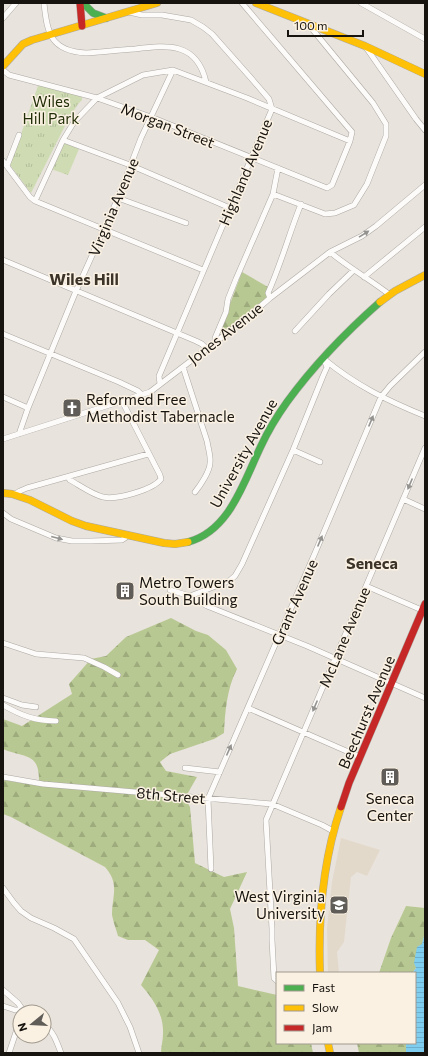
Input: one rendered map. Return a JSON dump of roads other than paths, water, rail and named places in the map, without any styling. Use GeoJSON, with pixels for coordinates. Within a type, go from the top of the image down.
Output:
{"type":"FeatureCollection","features":[{"type":"Feature","properties":{"kind":"street"},"geometry":{"type":"LineString","coordinates":[[3,18],[16,3]]}},
{"type":"Feature","properties":{"kind":"street"},"geometry":{"type":"LineString","coordinates":[[44,3],[46,21],[50,35],[56,44],[64,49],[75,52],[99,52],[160,46],[175,47],[194,56],[202,68],[206,82]]}},
{"type":"Feature","properties":{"kind":"street"},"geometry":{"type":"LineString","coordinates":[[81,3],[82,26]]}},
{"type":"Feature","properties":{"kind":"street"},"geometry":{"type":"LineString","coordinates":[[81,3],[96,16],[106,18]]}},
{"type":"Feature","properties":{"kind":"street"},"geometry":{"type":"LineString","coordinates":[[3,66],[23,44],[32,40],[156,3]]}},
{"type":"Feature","properties":{"kind":"street"},"geometry":{"type":"LineString","coordinates":[[35,201],[63,140],[74,122],[97,98],[143,75],[173,70],[350,141],[352,132],[349,127],[242,3]]}},
{"type":"Feature","properties":{"kind":"street"},"geometry":{"type":"LineString","coordinates":[[256,3],[365,46],[425,74]]}},
{"type":"Feature","properties":{"kind":"street"},"geometry":{"type":"LineString","coordinates":[[361,3],[425,40]]}},
{"type":"Feature","properties":{"kind":"street","name":"Highland Avenue"},"geometry":{"type":"LineString","coordinates":[[128,12],[142,15],[162,15],[191,20],[203,27],[212,34],[256,83],[269,99],[272,109],[159,376],[160,384]]}},
{"type":"Feature","properties":{"kind":"street"},"geometry":{"type":"LineString","coordinates":[[273,194],[325,214],[335,213],[354,204],[367,184],[386,136],[386,124],[373,103],[306,22]]}},
{"type":"Feature","properties":{"kind":"street"},"geometry":{"type":"LineString","coordinates":[[365,46],[425,130]]}},
{"type":"Feature","properties":{"kind":"street","name":"Morgan Street"},"geometry":{"type":"LineString","coordinates":[[3,70],[9,74],[97,98],[151,117],[327,188],[332,185],[350,141]]}},
{"type":"Feature","properties":{"kind":"street","name":"Virginia Avenue"},"geometry":{"type":"LineString","coordinates":[[19,434],[28,408],[76,290],[104,230],[130,165],[173,70]]}},
{"type":"Feature","properties":{"kind":"street"},"geometry":{"type":"LineString","coordinates":[[7,166],[19,135]]}},
{"type":"Feature","properties":{"kind":"street"},"geometry":{"type":"LineString","coordinates":[[63,140],[130,165],[230,208]]}},
{"type":"Feature","properties":{"kind":"street"},"geometry":{"type":"LineString","coordinates":[[3,160],[30,197],[35,201],[203,270]]}},
{"type":"Feature","properties":{"kind":"street"},"geometry":{"type":"LineString","coordinates":[[214,343],[226,312],[228,299],[273,194],[278,168]]}},
{"type":"Feature","properties":{"kind":"street","name":"Jones Avenue"},"geometry":{"type":"LineString","coordinates":[[3,439],[150,392],[330,252],[362,236],[425,185]]}},
{"type":"Feature","properties":{"kind":"street"},"geometry":{"type":"LineString","coordinates":[[118,198],[186,223]]}},
{"type":"Feature","properties":{"kind":"street"},"geometry":{"type":"LineString","coordinates":[[270,298],[268,293],[300,204]]}},
{"type":"Feature","properties":{"kind":"street"},"geometry":{"type":"LineString","coordinates":[[364,276],[425,227]]}},
{"type":"Feature","properties":{"kind":"street"},"geometry":{"type":"LineString","coordinates":[[330,252],[344,264],[364,276],[390,295]]}},
{"type":"Feature","properties":{"kind":"street"},"geometry":{"type":"LineString","coordinates":[[3,260],[196,341],[207,349]]}},
{"type":"Feature","properties":{"kind":"street"},"geometry":{"type":"LineString","coordinates":[[294,331],[354,270]]}},
{"type":"Feature","properties":{"kind":"street","name":"University Avenue"},"geometry":{"type":"LineString","coordinates":[[3,493],[15,494],[30,499],[73,522],[94,528],[164,543],[176,544],[190,542],[202,537],[214,528],[230,507],[267,434],[291,396],[323,358],[390,295],[425,275]]}},
{"type":"Feature","properties":{"kind":"street"},"geometry":{"type":"LineString","coordinates":[[3,334],[119,382],[141,394]]}},
{"type":"Feature","properties":{"kind":"street","name":"Grant Avenue"},"geometry":{"type":"LineString","coordinates":[[211,870],[208,799],[381,398],[390,386],[425,352]]}},
{"type":"Feature","properties":{"kind":"street"},"geometry":{"type":"LineString","coordinates":[[323,358],[331,366],[381,398],[425,416]]}},
{"type":"Feature","properties":{"kind":"street"},"geometry":{"type":"LineString","coordinates":[[190,596],[229,581],[235,576],[242,564],[293,450],[327,367],[323,358]]}},
{"type":"Feature","properties":{"kind":"street"},"geometry":{"type":"LineString","coordinates":[[183,367],[210,453],[210,464],[200,487],[195,492]]}},
{"type":"Feature","properties":{"kind":"street"},"geometry":{"type":"LineString","coordinates":[[3,397],[28,408]]}},
{"type":"Feature","properties":{"kind":"street"},"geometry":{"type":"LineString","coordinates":[[68,477],[70,480],[96,494],[108,498],[130,494],[153,486],[161,480],[160,475],[122,401]]}},
{"type":"Feature","properties":{"kind":"street","name":"McLane Avenue"},"geometry":{"type":"LineString","coordinates":[[276,980],[274,978],[266,820],[425,448]]}},
{"type":"Feature","properties":{"kind":"street"},"geometry":{"type":"LineString","coordinates":[[293,450],[320,462]]}},
{"type":"Feature","properties":{"kind":"street"},"geometry":{"type":"LineString","coordinates":[[15,494],[20,491],[148,454]]}},
{"type":"Feature","properties":{"kind":"street"},"geometry":{"type":"LineString","coordinates":[[403,499],[425,509]]}},
{"type":"Feature","properties":{"kind":"street"},"geometry":{"type":"LineString","coordinates":[[3,513],[11,519],[56,538],[72,541],[122,540],[126,535]]}},
{"type":"Feature","properties":{"kind":"street"},"geometry":{"type":"LineString","coordinates":[[366,586],[424,609]]}},
{"type":"Feature","properties":{"kind":"street"},"geometry":{"type":"LineString","coordinates":[[170,590],[190,596],[206,606],[307,646],[425,698]]}},
{"type":"Feature","properties":{"kind":"street","name":"Beechurst Avenue"},"geometry":{"type":"LineString","coordinates":[[320,972],[319,942],[322,894],[333,831],[349,783],[424,609]]}},
{"type":"Feature","properties":{"kind":"street"},"geometry":{"type":"LineString","coordinates":[[3,643],[36,654],[84,658],[118,675]]}},
{"type":"Feature","properties":{"kind":"street"},"geometry":{"type":"LineString","coordinates":[[3,698],[22,705],[36,707]]}},
{"type":"Feature","properties":{"kind":"street"},"geometry":{"type":"LineString","coordinates":[[3,706],[28,718],[44,721],[56,721]]}},
{"type":"Feature","properties":{"kind":"street"},"geometry":{"type":"LineString","coordinates":[[248,708],[360,757]]}},
{"type":"Feature","properties":{"kind":"street"},"geometry":{"type":"LineString","coordinates":[[185,768],[220,772]]}},
{"type":"Feature","properties":{"kind":"street","name":"8th Street"},"geometry":{"type":"LineString","coordinates":[[3,777],[43,784],[272,804],[333,831]]}},
{"type":"Feature","properties":{"kind":"street"},"geometry":{"type":"LineString","coordinates":[[3,888],[21,911],[31,918],[74,939],[118,1003],[130,1027],[138,1053]]}},
{"type":"Feature","properties":{"kind":"street"},"geometry":{"type":"LineString","coordinates":[[3,990],[19,1004]]}},
{"type":"Feature","properties":{"kind":"street"},"geometry":{"type":"LineString","coordinates":[[52,1033],[57,1041],[61,1053]]}},
{"type":"Feature","properties":{"kind":"water"},"geometry":{"type":"Polygon","coordinates":[[[425,932],[425,1053],[406,1053],[406,1044],[416,1044],[416,972],[413,972],[416,968],[414,963],[417,947],[422,944],[425,932]]]}},
{"type":"Feature","properties":{"kind":"place","name":"Reformed Free Methodist Tabernacle"},"geometry":{"type":"Point","coordinates":[72,408]}},
{"type":"Feature","properties":{"kind":"place","name":"Metro Towers South Building"},"geometry":{"type":"Point","coordinates":[125,591]}},
{"type":"Feature","properties":{"kind":"place","name":"Seneca Center"},"geometry":{"type":"Point","coordinates":[390,777]}},
{"type":"Feature","properties":{"kind":"place","name":"West Virginia University"},"geometry":{"type":"Point","coordinates":[339,905]}},
{"type":"Feature","properties":{"kind":"district","name":"Wiles Hill"},"geometry":{"type":"Point","coordinates":[84,278]}},
{"type":"Feature","properties":{"kind":"district","name":"Seneca"},"geometry":{"type":"Point","coordinates":[372,562]}},
{"type":"Feature","properties":{"kind":"park label","name":"Wiles Hill Park"},"geometry":{"type":"Point","coordinates":[51,110]}}]}
